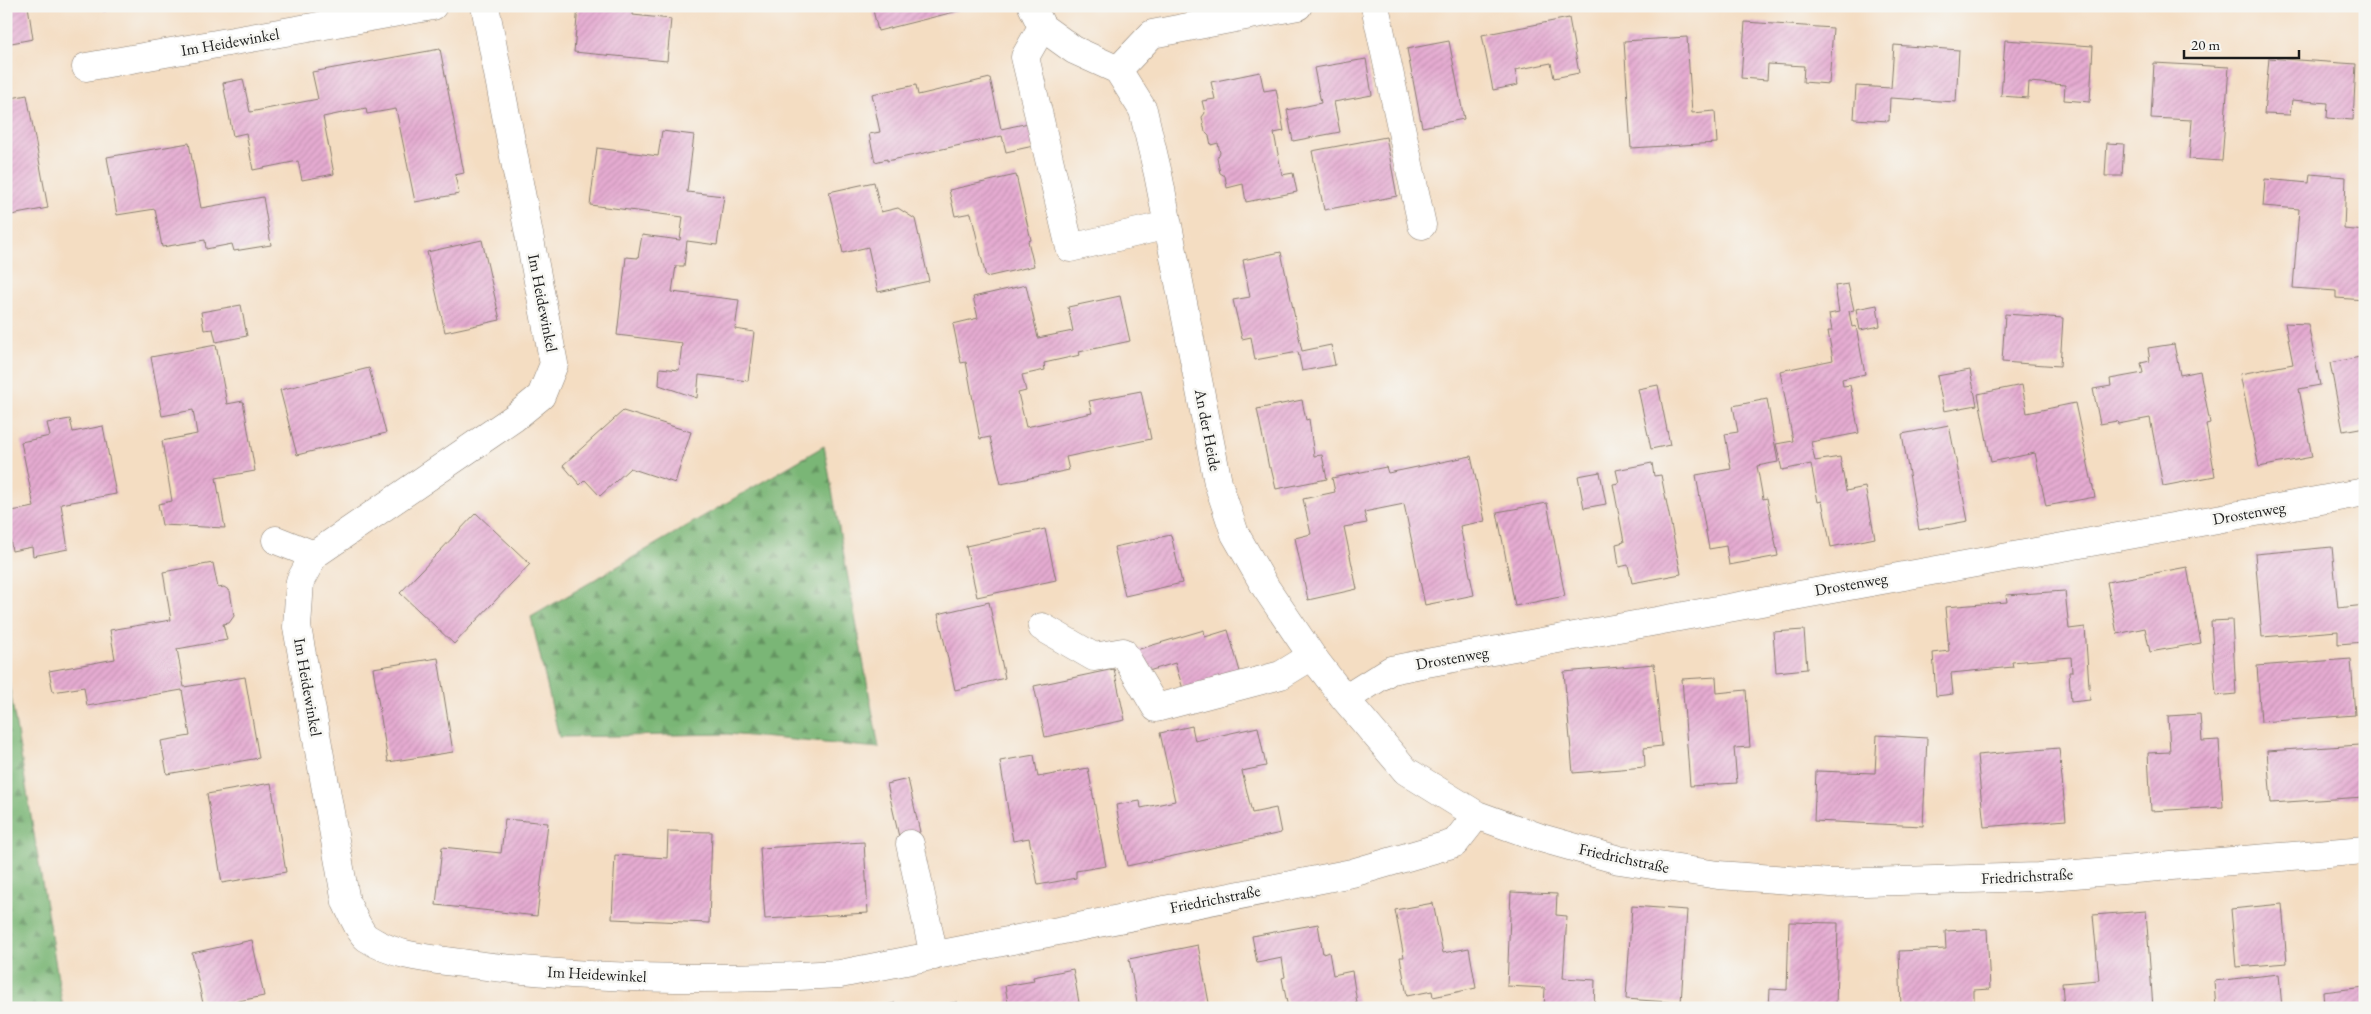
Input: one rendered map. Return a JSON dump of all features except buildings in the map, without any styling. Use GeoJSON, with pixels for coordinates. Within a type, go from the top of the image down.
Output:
{"type":"FeatureCollection","features":[{"type":"Feature","properties":{"kind":"street","name":"Im Heidewinkel"},"geometry":{"type":"LineString","coordinates":[[86,67],[433,6]]}},
{"type":"Feature","properties":{"kind":"street","name":"Im Heidewinkel"},"geometry":{"type":"LineString","coordinates":[[485,6],[554,364],[541,396],[514,418],[314,555],[300,581],[297,626],[346,902],[365,937],[403,955],[509,969],[680,978],[757,979],[840,974],[924,958]]}},
{"type":"Feature","properties":{"kind":"street"},"geometry":{"type":"LineString","coordinates":[[1168,225],[1070,248],[1025,57],[1037,17],[1074,50],[1118,70],[1152,34],[1298,6]]}},
{"type":"Feature","properties":{"kind":"street"},"geometry":{"type":"LineString","coordinates":[[1375,6],[1422,225]]}},
{"type":"Feature","properties":{"kind":"street","name":"An der Heide"},"geometry":{"type":"LineString","coordinates":[[1118,70],[1144,110],[1218,484],[1235,534],[1266,588],[1312,656],[1345,699],[1406,771],[1477,816]]}},
{"type":"Feature","properties":{"kind":"street","name":"Drostenweg"},"geometry":{"type":"LineString","coordinates":[[1345,699],[1391,670],[2365,492]]}},
{"type":"Feature","properties":{"kind":"street"},"geometry":{"type":"LineString","coordinates":[[276,540],[314,555]]}},
{"type":"Feature","properties":{"kind":"street"},"geometry":{"type":"LineString","coordinates":[[1042,627],[1094,657],[1123,652],[1156,708],[1281,675],[1312,656]]}},
{"type":"Feature","properties":{"kind":"street","name":"Friedrichstraße"},"geometry":{"type":"LineString","coordinates":[[924,958],[1352,873],[1455,843],[1477,816],[1541,838],[1620,860],[1718,875],[1830,883],[2038,877],[2365,850]]}},
{"type":"Feature","properties":{"kind":"street"},"geometry":{"type":"LineString","coordinates":[[910,844],[924,958]]}},
{"type":"Feature","properties":{"kind":"green space"},"geometry":{"type":"Polygon","coordinates":[[[824,446],[879,748],[728,734],[559,737],[531,617],[824,446]]]}},
{"type":"Feature","properties":{"kind":"green space"},"geometry":{"type":"Polygon","coordinates":[[[6,666],[63,1008],[6,1008],[6,666]]]}}]}
